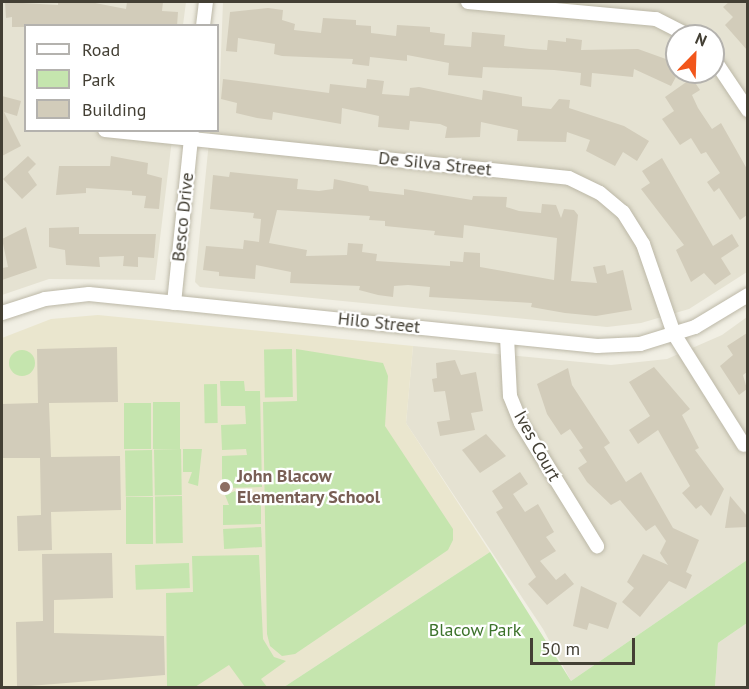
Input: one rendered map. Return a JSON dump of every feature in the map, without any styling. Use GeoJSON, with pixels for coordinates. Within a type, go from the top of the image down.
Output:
{"type":"FeatureCollection","features":[{"type":"Feature","properties":{"kind":"street"},"geometry":{"type":"LineString","coordinates":[[203,24],[206,2]]}},
{"type":"Feature","properties":{"kind":"street"},"geometry":{"type":"LineString","coordinates":[[468,2],[656,19],[666,24]]}},
{"type":"Feature","properties":{"kind":"street"},"geometry":{"type":"LineString","coordinates":[[725,76],[747,110]]}},
{"type":"Feature","properties":{"kind":"street","name":"De Silva Street"},"geometry":{"type":"LineString","coordinates":[[148,132],[192,134],[569,178],[600,193],[623,212],[643,244],[674,334],[744,445]]}},
{"type":"Feature","properties":{"kind":"street","name":"Besco Drive"},"geometry":{"type":"LineString","coordinates":[[174,303],[192,134]]}},
{"type":"Feature","properties":{"kind":"street","name":"Hilo Street"},"geometry":{"type":"LineString","coordinates":[[2,313],[45,299],[89,294],[597,346],[640,344],[695,327],[747,295]]}},
{"type":"Feature","properties":{"kind":"street","name":"Ives Court"},"geometry":{"type":"LineString","coordinates":[[507,337],[510,396],[521,423],[597,546]]}},
{"type":"Feature","properties":{"kind":"shaded area"},"geometry":{"type":"Polygon","coordinates":[[[2,2],[186,2],[183,24],[24,24],[24,132],[173,132],[155,280],[49,279],[2,295],[2,2]]]}},
{"type":"Feature","properties":{"kind":"shaded area"},"geometry":{"type":"Polygon","coordinates":[[[223,2],[747,2],[747,272],[689,309],[641,323],[607,327],[200,287],[195,282],[210,132],[219,132],[223,2]]]}},
{"type":"Feature","properties":{"kind":"shaded area","name":"John Blacow Elementary School"},"geometry":{"type":"Polygon","coordinates":[[[98,315],[413,346],[406,423],[490,552],[284,687],[2,687],[2,338],[51,319],[98,315]]]}},
{"type":"Feature","properties":{"kind":"shaded area"},"geometry":{"type":"Polygon","coordinates":[[[747,317],[747,560],[571,681],[543,629],[406,423],[413,346],[611,365],[667,359],[722,335],[747,317]]]}},
{"type":"Feature","properties":{"kind":"shaded area"},"geometry":{"type":"Polygon","coordinates":[[[747,623],[747,687],[715,688],[718,643],[747,623]]]}},
{"type":"Feature","properties":{"kind":"green space"},"geometry":{"type":"Polygon","coordinates":[[[264,349],[292,349],[293,397],[265,397],[264,349]]]}},
{"type":"Feature","properties":{"kind":"green space"},"geometry":{"type":"Polygon","coordinates":[[[296,349],[383,363],[388,376],[385,426],[453,529],[453,540],[448,550],[295,654],[282,656],[270,646],[267,634],[263,402],[297,401],[296,349]]]}},
{"type":"Feature","properties":{"kind":"green space"},"geometry":{"type":"Polygon","coordinates":[[[22,350],[31,354],[35,363],[31,372],[22,376],[13,372],[9,363],[13,354],[22,350]]]}},
{"type":"Feature","properties":{"kind":"green space"},"geometry":{"type":"Polygon","coordinates":[[[220,381],[244,381],[245,391],[260,391],[262,487],[222,488],[222,456],[247,455],[246,449],[222,450],[221,425],[246,424],[245,406],[221,406],[220,381]]]}},
{"type":"Feature","properties":{"kind":"green space"},"geometry":{"type":"Polygon","coordinates":[[[204,384],[217,384],[218,423],[205,423],[204,384]]]}},
{"type":"Feature","properties":{"kind":"green space"},"geometry":{"type":"Polygon","coordinates":[[[153,402],[180,402],[180,449],[153,449],[153,402]]]}},
{"type":"Feature","properties":{"kind":"green space"},"geometry":{"type":"Polygon","coordinates":[[[124,403],[151,403],[151,449],[124,449],[124,403]]]}},
{"type":"Feature","properties":{"kind":"green space"},"geometry":{"type":"Polygon","coordinates":[[[154,449],[181,449],[182,495],[155,495],[154,449]]]}},
{"type":"Feature","properties":{"kind":"green space"},"geometry":{"type":"Polygon","coordinates":[[[183,449],[202,449],[198,486],[188,483],[192,472],[183,472],[183,449]]]}},
{"type":"Feature","properties":{"kind":"green space"},"geometry":{"type":"Polygon","coordinates":[[[125,450],[152,450],[153,496],[126,496],[125,450]]]}},
{"type":"Feature","properties":{"kind":"green space"},"geometry":{"type":"Polygon","coordinates":[[[235,491],[240,497],[236,505],[261,505],[261,524],[223,525],[223,505],[229,505],[225,495],[235,491]]]}},
{"type":"Feature","properties":{"kind":"green space"},"geometry":{"type":"Polygon","coordinates":[[[155,496],[182,496],[183,543],[156,543],[155,496]]]}},
{"type":"Feature","properties":{"kind":"green space"},"geometry":{"type":"Polygon","coordinates":[[[126,497],[153,497],[153,544],[126,544],[126,497]]]}},
{"type":"Feature","properties":{"kind":"green space"},"geometry":{"type":"Polygon","coordinates":[[[261,527],[262,547],[224,549],[223,529],[261,527]]]}},
{"type":"Feature","properties":{"kind":"green space","name":"Blacow Park"},"geometry":{"type":"Polygon","coordinates":[[[490,552],[571,681],[747,560],[747,623],[718,643],[715,687],[284,687],[490,552]]]}},
{"type":"Feature","properties":{"kind":"green space"},"geometry":{"type":"Polygon","coordinates":[[[259,555],[263,639],[274,657],[286,661],[261,679],[267,687],[245,687],[229,665],[195,687],[167,687],[166,593],[193,592],[192,556],[259,555]]]}},
{"type":"Feature","properties":{"kind":"green space"},"geometry":{"type":"Polygon","coordinates":[[[189,563],[190,588],[136,590],[135,565],[189,563]]]}},
{"type":"Feature","properties":{"kind":"building"},"geometry":{"type":"Polygon","coordinates":[[[5,2],[58,5],[58,2],[90,2],[126,9],[127,2],[163,2],[162,11],[178,12],[177,24],[24,24],[24,27],[12,27],[12,17],[6,18],[5,2]]]}},
{"type":"Feature","properties":{"kind":"building"},"geometry":{"type":"Polygon","coordinates":[[[729,2],[747,2],[747,50],[725,25],[733,17],[723,7],[729,2]]]}},
{"type":"Feature","properties":{"kind":"building"},"geometry":{"type":"Polygon","coordinates":[[[268,8],[283,10],[282,20],[295,24],[294,30],[321,33],[323,18],[356,20],[356,25],[371,26],[371,33],[396,36],[397,25],[430,27],[430,32],[445,34],[444,45],[471,47],[472,32],[505,35],[504,46],[530,49],[547,50],[548,40],[566,42],[566,38],[582,40],[581,50],[638,49],[665,59],[665,83],[634,69],[633,77],[592,73],[591,87],[580,85],[581,73],[554,70],[483,67],[482,78],[448,75],[449,63],[407,55],[407,61],[370,57],[369,66],[352,64],[353,59],[282,56],[274,54],[275,44],[238,38],[237,52],[226,51],[230,12],[268,8]]]}},
{"type":"Feature","properties":{"kind":"building"},"geometry":{"type":"Polygon","coordinates":[[[223,79],[329,93],[330,84],[366,88],[367,79],[384,81],[382,94],[409,96],[410,88],[419,87],[482,100],[483,90],[522,97],[522,106],[551,109],[559,99],[570,100],[569,108],[624,126],[649,141],[637,161],[623,152],[615,166],[586,151],[590,140],[567,132],[566,142],[517,141],[518,130],[481,122],[480,137],[445,138],[447,127],[440,124],[410,121],[409,130],[378,127],[379,116],[342,108],[341,124],[273,112],[272,120],[257,118],[236,113],[237,103],[221,99],[223,79]]]}},
{"type":"Feature","properties":{"kind":"building"},"geometry":{"type":"Polygon","coordinates":[[[683,84],[696,84],[700,90],[692,95],[698,108],[712,129],[721,123],[747,169],[747,215],[740,220],[719,188],[714,192],[707,182],[720,173],[706,152],[701,154],[691,138],[680,145],[662,119],[674,111],[665,97],[683,84]]]}},
{"type":"Feature","properties":{"kind":"building"},"geometry":{"type":"Polygon","coordinates":[[[2,96],[21,101],[17,116],[4,112],[21,146],[2,156],[2,96]]]}},
{"type":"Feature","properties":{"kind":"building"},"geometry":{"type":"Polygon","coordinates":[[[28,156],[36,164],[28,172],[37,185],[22,199],[3,179],[28,156]]]}},
{"type":"Feature","properties":{"kind":"building"},"geometry":{"type":"Polygon","coordinates":[[[111,156],[148,163],[147,174],[162,178],[159,209],[144,208],[146,196],[132,195],[132,191],[86,188],[86,193],[56,195],[59,166],[110,166],[111,156]]]}},
{"type":"Feature","properties":{"kind":"building"},"geometry":{"type":"Polygon","coordinates":[[[662,158],[713,246],[732,234],[739,246],[721,258],[731,274],[715,285],[704,273],[691,282],[676,250],[684,245],[641,189],[650,183],[642,171],[662,158]]]}},
{"type":"Feature","properties":{"kind":"building"},"geometry":{"type":"Polygon","coordinates":[[[230,172],[298,179],[297,189],[319,191],[333,189],[334,179],[368,186],[369,191],[404,195],[404,189],[472,200],[473,196],[507,197],[506,207],[519,211],[541,213],[542,204],[556,205],[561,218],[564,209],[574,210],[578,215],[571,281],[597,283],[593,267],[605,265],[607,274],[623,270],[632,310],[596,316],[565,313],[531,307],[532,303],[429,297],[430,287],[408,285],[394,286],[393,297],[359,290],[360,286],[290,283],[291,272],[256,265],[255,279],[219,276],[219,272],[203,270],[206,246],[243,249],[244,240],[259,242],[261,219],[253,218],[254,213],[210,209],[213,175],[229,177],[230,172]],[[277,210],[269,243],[307,250],[306,256],[347,255],[348,243],[363,244],[362,252],[377,254],[376,261],[450,266],[450,261],[463,262],[464,252],[480,253],[480,267],[554,280],[557,238],[464,225],[463,238],[434,235],[435,231],[385,226],[385,221],[369,220],[370,216],[277,210]]]}},
{"type":"Feature","properties":{"kind":"building"},"geometry":{"type":"Polygon","coordinates":[[[26,227],[37,268],[2,280],[2,268],[8,267],[2,239],[26,227]]]}},
{"type":"Feature","properties":{"kind":"building"},"geometry":{"type":"Polygon","coordinates":[[[79,227],[79,234],[156,234],[154,258],[138,257],[138,267],[123,266],[124,256],[99,257],[100,267],[66,265],[65,250],[49,247],[49,228],[79,227]]]}},
{"type":"Feature","properties":{"kind":"building"},"geometry":{"type":"Polygon","coordinates":[[[747,333],[747,372],[743,375],[747,389],[739,395],[720,366],[733,355],[727,346],[747,333]]]}},
{"type":"Feature","properties":{"kind":"building"},"geometry":{"type":"Polygon","coordinates":[[[117,347],[118,402],[49,403],[51,457],[120,456],[121,510],[51,512],[52,550],[18,551],[17,516],[41,515],[40,458],[2,458],[2,404],[38,403],[37,349],[117,347]]]}},
{"type":"Feature","properties":{"kind":"building"},"geometry":{"type":"Polygon","coordinates":[[[455,360],[461,375],[476,372],[483,411],[471,413],[475,430],[440,436],[437,422],[450,420],[445,391],[434,392],[432,379],[437,378],[436,363],[455,360]]]}},
{"type":"Feature","properties":{"kind":"building"},"geometry":{"type":"Polygon","coordinates":[[[654,367],[690,409],[682,415],[699,448],[695,450],[724,489],[711,516],[701,505],[696,509],[682,493],[690,486],[658,430],[638,444],[629,430],[650,416],[629,382],[654,367]]]}},
{"type":"Feature","properties":{"kind":"building"},"geometry":{"type":"Polygon","coordinates":[[[568,368],[572,385],[610,443],[604,447],[626,482],[641,472],[673,528],[699,540],[686,572],[692,575],[686,589],[669,581],[640,617],[622,602],[634,588],[627,582],[643,554],[668,565],[660,553],[666,541],[655,525],[646,531],[620,500],[611,505],[587,482],[578,468],[587,462],[579,450],[583,448],[570,429],[561,435],[547,414],[537,384],[568,368]]]}},
{"type":"Feature","properties":{"kind":"building"},"geometry":{"type":"Polygon","coordinates":[[[486,434],[506,456],[480,473],[462,450],[486,434]]]}},
{"type":"Feature","properties":{"kind":"building"},"geometry":{"type":"Polygon","coordinates":[[[520,472],[528,484],[513,494],[525,512],[538,504],[554,532],[546,537],[556,551],[540,561],[556,580],[565,573],[574,584],[547,605],[528,584],[536,577],[496,512],[503,508],[492,491],[520,472]]]}},
{"type":"Feature","properties":{"kind":"building"},"geometry":{"type":"Polygon","coordinates":[[[730,496],[747,516],[747,527],[725,528],[730,496]]]}},
{"type":"Feature","properties":{"kind":"building"},"geometry":{"type":"Polygon","coordinates":[[[112,553],[113,598],[54,600],[54,633],[164,636],[165,675],[17,687],[16,622],[43,621],[42,554],[112,553]]]}},
{"type":"Feature","properties":{"kind":"building"},"geometry":{"type":"Polygon","coordinates":[[[581,586],[617,603],[608,629],[589,623],[587,630],[573,626],[581,586]]]}},
{"type":"Feature","properties":{"kind":"place","name":"John Blacow Elementary School"},"geometry":{"type":"Point","coordinates":[225,487]}}]}
